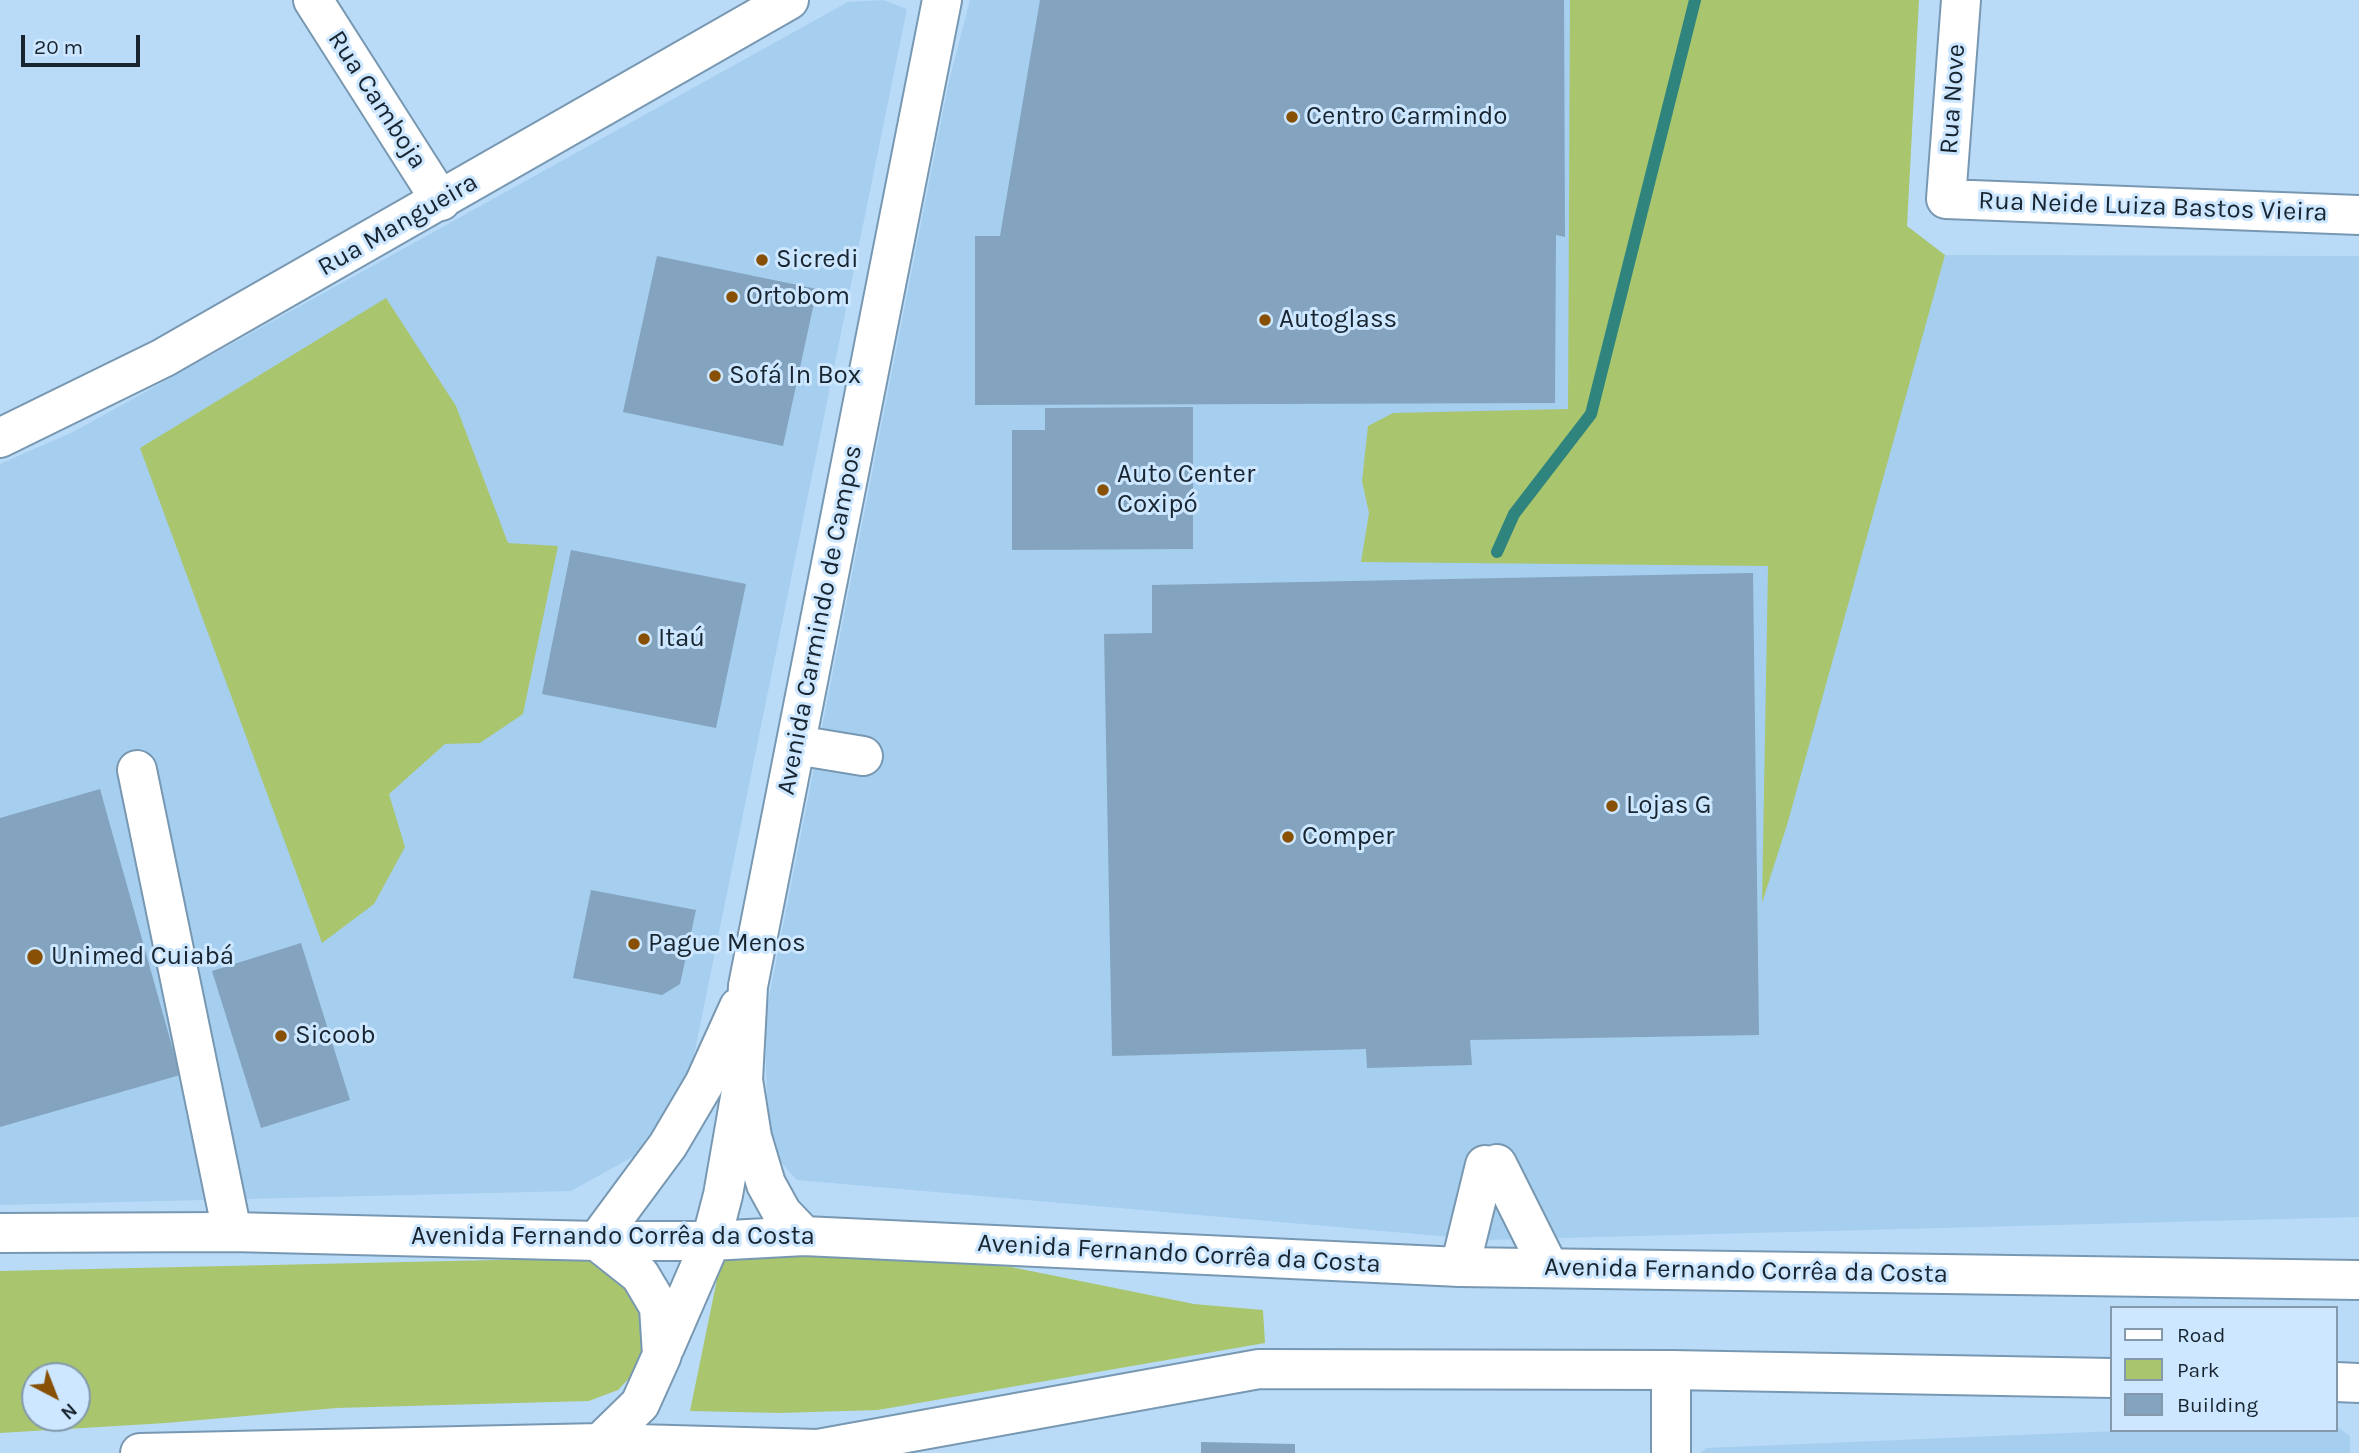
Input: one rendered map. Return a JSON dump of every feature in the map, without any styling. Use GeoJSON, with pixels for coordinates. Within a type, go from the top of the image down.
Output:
{"type":"FeatureCollection","features":[{"type":"Feature","properties":{"kind":"main road","name":"Rua Camboja"},"geometry":{"type":"LineString","coordinates":[[313,0],[441,201]]}},
{"type":"Feature","properties":{"kind":"main road","name":"Rua Mangueira"},"geometry":{"type":"LineString","coordinates":[[0,438],[163,358],[789,0]]}},
{"type":"Feature","properties":{"kind":"main road","name":"Avenida Carmindo de Campos"},"geometry":{"type":"LineString","coordinates":[[600,1443],[640,1404],[711,1241],[723,1195],[743,1080],[748,986],[942,0]]}},
{"type":"Feature","properties":{"kind":"main road","name":"Rua Nove"},"geometry":{"type":"LineString","coordinates":[[1946,199],[1961,0]]}},
{"type":"Feature","properties":{"kind":"main road","name":"Rua Neide Luiza Bastos Vieira"},"geometry":{"type":"LineString","coordinates":[[1946,199],[2359,215]]}},
{"type":"Feature","properties":{"kind":"main road"},"geometry":{"type":"LineString","coordinates":[[796,745],[863,756]]}},
{"type":"Feature","properties":{"kind":"main road"},"geometry":{"type":"LineString","coordinates":[[137,769],[232,1232]]}},
{"type":"Feature","properties":{"kind":"main road"},"geometry":{"type":"LineString","coordinates":[[662,1356],[659,1307],[640,1275],[597,1241],[668,1145],[704,1083],[748,986]]}},
{"type":"Feature","properties":{"kind":"main road"},"geometry":{"type":"LineString","coordinates":[[743,1080],[752,1137],[766,1184],[782,1213],[804,1236]]}},
{"type":"Feature","properties":{"kind":"main road"},"geometry":{"type":"LineString","coordinates":[[1460,1267],[1491,1164],[1549,1268]]}},
{"type":"Feature","properties":{"kind":"main road","name":"Avenida Fernando Corrêa da Costa"},"geometry":{"type":"LineString","coordinates":[[9,1235],[232,1232],[597,1241],[711,1241],[804,1236],[1460,1267],[2359,1280]]}},
{"type":"Feature","properties":{"kind":"main road"},"geometry":{"type":"LineString","coordinates":[[140,1453],[557,1448],[600,1443],[818,1449],[1259,1368],[1671,1370],[2110,1378]]}},
{"type":"Feature","properties":{"kind":"main road"},"geometry":{"type":"LineString","coordinates":[[1671,1370],[1671,1453]]}},
{"type":"Feature","properties":{"kind":"main road"},"geometry":{"type":"LineString","coordinates":[[2338,1382],[2359,1383]]}},
{"type":"Feature","properties":{"kind":"shaded area"},"geometry":{"type":"Polygon","coordinates":[[[883,0],[907,9],[692,1065],[666,1111],[634,1156],[571,1191],[0,1205],[0,464],[73,432],[848,2],[883,0]]]}},
{"type":"Feature","properties":{"kind":"shaded area"},"geometry":{"type":"Polygon","coordinates":[[[970,0],[1915,0],[1907,226],[1945,255],[2359,256],[2359,1217],[1486,1240],[797,1180],[768,1148],[765,1017],[949,81],[970,0]]]}},
{"type":"Feature","properties":{"kind":"shaded area"},"geometry":{"type":"Polygon","coordinates":[[[2338,1427],[2350,1436],[2350,1453],[1701,1453],[1706,1448],[2110,1431],[2338,1432],[2338,1427]]]}},
{"type":"Feature","properties":{"kind":"green space"},"geometry":{"type":"Polygon","coordinates":[[[1570,0],[1919,0],[1907,226],[1945,255],[1787,825],[1762,903],[1768,566],[1361,562],[1369,513],[1362,481],[1368,426],[1393,413],[1568,409],[1570,0]]]}},
{"type":"Feature","properties":{"kind":"green space"},"geometry":{"type":"Polygon","coordinates":[[[386,298],[456,406],[508,543],[558,546],[523,714],[480,743],[445,744],[389,794],[405,847],[374,904],[322,943],[140,448],[386,298]]]}},
{"type":"Feature","properties":{"kind":"green space"},"geometry":{"type":"Polygon","coordinates":[[[724,1245],[835,1251],[1011,1267],[1194,1304],[1263,1310],[1265,1343],[878,1410],[780,1413],[690,1411],[724,1245]]]}},
{"type":"Feature","properties":{"kind":"green space"},"geometry":{"type":"Polygon","coordinates":[[[586,1258],[640,1294],[646,1347],[638,1369],[618,1390],[589,1401],[337,1408],[91,1428],[91,1362],[21,1362],[21,1432],[0,1433],[0,1271],[586,1258]]]}},
{"type":"Feature","properties":{"kind":"building"},"geometry":{"type":"Polygon","coordinates":[[[1040,0],[1564,0],[1565,237],[1556,235],[1555,403],[975,405],[975,236],[1000,236],[1040,0]]]}},
{"type":"Feature","properties":{"kind":"building","name":"Sofá In Box"},"geometry":{"type":"Polygon","coordinates":[[[657,256],[817,289],[783,446],[623,412],[657,256]]]}},
{"type":"Feature","properties":{"kind":"building","name":"Auto Center Coxipó"},"geometry":{"type":"Polygon","coordinates":[[[1193,407],[1193,549],[1012,550],[1012,430],[1045,430],[1045,408],[1193,407]]]}},
{"type":"Feature","properties":{"kind":"building","name":"Itaú"},"geometry":{"type":"Polygon","coordinates":[[[571,550],[746,584],[716,728],[542,694],[571,550]]]}},
{"type":"Feature","properties":{"kind":"building"},"geometry":{"type":"Polygon","coordinates":[[[1753,573],[1759,1035],[1470,1040],[1472,1065],[1367,1068],[1366,1049],[1112,1056],[1104,634],[1152,633],[1152,585],[1753,573]]]}},
{"type":"Feature","properties":{"kind":"building"},"geometry":{"type":"Polygon","coordinates":[[[100,789],[180,1075],[0,1127],[0,818],[100,789]]]}},
{"type":"Feature","properties":{"kind":"building","name":"Pague Menos"},"geometry":{"type":"Polygon","coordinates":[[[591,890],[696,910],[680,984],[662,995],[573,978],[591,890]]]}},
{"type":"Feature","properties":{"kind":"building","name":"Sicoob"},"geometry":{"type":"Polygon","coordinates":[[[301,943],[350,1100],[261,1128],[212,971],[301,943]]]}},
{"type":"Feature","properties":{"kind":"building"},"geometry":{"type":"Polygon","coordinates":[[[1201,1442],[1295,1444],[1295,1453],[1201,1453],[1201,1442]]]}},
{"type":"Feature","properties":{"kind":"waterway"},"geometry":{"type":"LineString","coordinates":[[1497,552],[1514,514],[1591,414],[1695,0]]}},
{"type":"Feature","properties":{"kind":"place","name":"Centro Carmindo"},"geometry":{"type":"Point","coordinates":[1292,117]}},
{"type":"Feature","properties":{"kind":"place","name":"Sicredi"},"geometry":{"type":"Point","coordinates":[762,260]}},
{"type":"Feature","properties":{"kind":"place","name":"Ortobom"},"geometry":{"type":"Point","coordinates":[732,297]}},
{"type":"Feature","properties":{"kind":"place","name":"Autoglass"},"geometry":{"type":"Point","coordinates":[1265,320]}},
{"type":"Feature","properties":{"kind":"place","name":"Sofá In Box"},"geometry":{"type":"Point","coordinates":[715,376]}},
{"type":"Feature","properties":{"kind":"place","name":"Auto Center Coxipó"},"geometry":{"type":"Point","coordinates":[1103,490]}},
{"type":"Feature","properties":{"kind":"place","name":"Itaú"},"geometry":{"type":"Point","coordinates":[644,639]}},
{"type":"Feature","properties":{"kind":"place","name":"Lojas G"},"geometry":{"type":"Point","coordinates":[1612,806]}},
{"type":"Feature","properties":{"kind":"place","name":"Comper"},"geometry":{"type":"Point","coordinates":[1288,837]}},
{"type":"Feature","properties":{"kind":"place","name":"Pague Menos"},"geometry":{"type":"Point","coordinates":[634,944]}},
{"type":"Feature","properties":{"kind":"place","name":"Unimed Cuiabá"},"geometry":{"type":"Point","coordinates":[35,957]}},
{"type":"Feature","properties":{"kind":"place","name":"Sicoob"},"geometry":{"type":"Point","coordinates":[281,1036]}}]}
